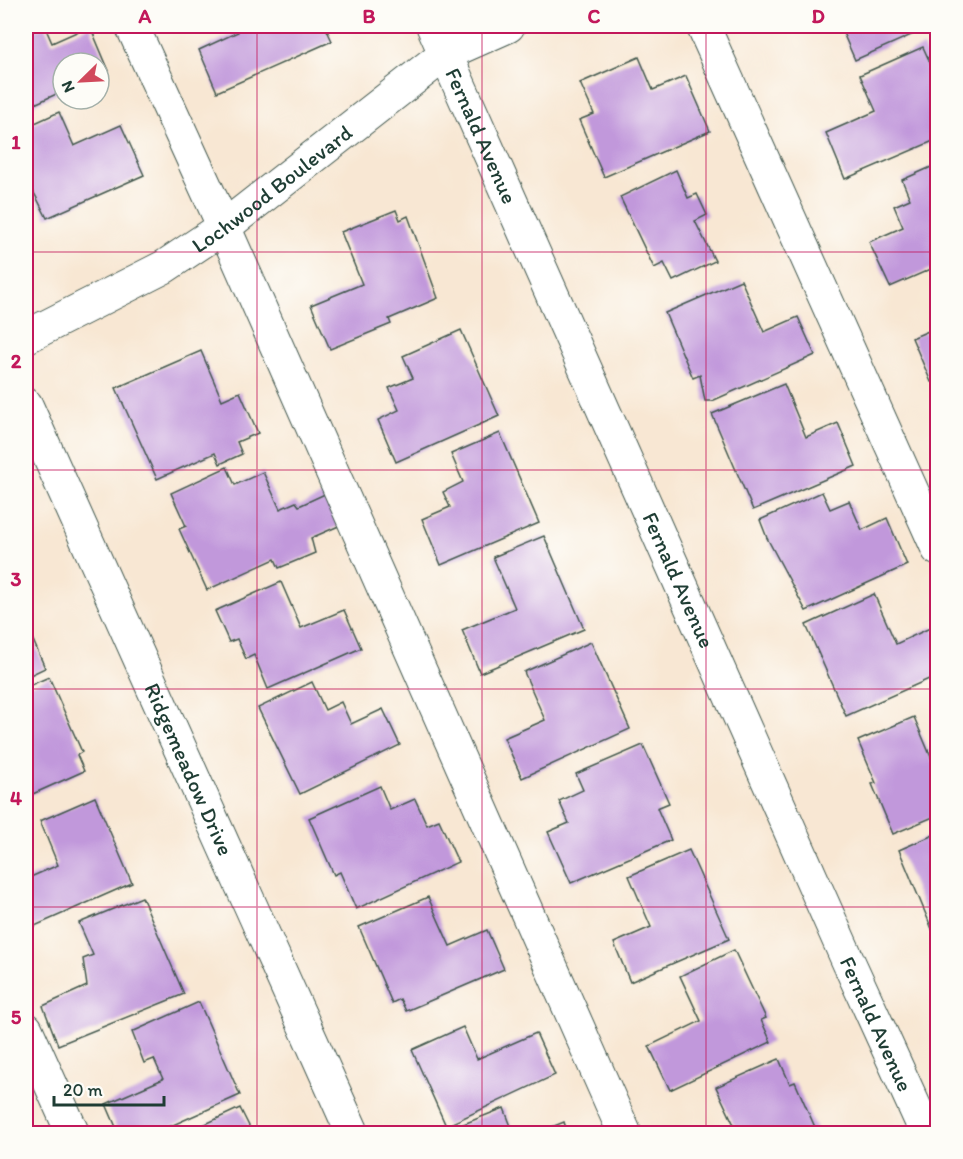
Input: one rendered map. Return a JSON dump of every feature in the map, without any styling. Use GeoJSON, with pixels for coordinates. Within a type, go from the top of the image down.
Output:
{"type":"FeatureCollection","features":[{"type":"Feature","properties":{"kind":"street"},"geometry":{"type":"LineString","coordinates":[[132,26],[224,227],[625,1134]]}},
{"type":"Feature","properties":{"kind":"street","name":"Lochwood Boulevard"},"geometry":{"type":"LineString","coordinates":[[26,337],[164,267],[224,227],[439,40],[508,26]]}},
{"type":"Feature","properties":{"kind":"street"},"geometry":{"type":"LineString","coordinates":[[703,26],[938,549]]}},
{"type":"Feature","properties":{"kind":"street","name":"Fernald Avenue"},"geometry":{"type":"LineString","coordinates":[[439,40],[927,1134]]}},
{"type":"Feature","properties":{"kind":"street","name":"Ridgemeadow Drive"},"geometry":{"type":"LineString","coordinates":[[26,405],[353,1134]]}},
{"type":"Feature","properties":{"kind":"street"},"geometry":{"type":"LineString","coordinates":[[26,1029],[73,1134]]}},
{"type":"Feature","properties":{"kind":"building"},"geometry":{"type":"Polygon","coordinates":[[[26,26],[30,32],[45,27],[52,43],[90,26],[101,51],[51,51],[51,97],[26,108],[26,26]]]}},
{"type":"Feature","properties":{"kind":"building"},"geometry":{"type":"Polygon","coordinates":[[[235,26],[325,26],[332,41],[217,92],[199,50],[238,32],[235,26]]]}},
{"type":"Feature","properties":{"kind":"building"},"geometry":{"type":"Polygon","coordinates":[[[840,26],[912,26],[916,33],[855,60],[840,26]]]}},
{"type":"Feature","properties":{"kind":"building"},"geometry":{"type":"Polygon","coordinates":[[[923,47],[938,80],[938,139],[845,179],[826,133],[876,111],[860,75],[923,47]]]}},
{"type":"Feature","properties":{"kind":"building"},"geometry":{"type":"Polygon","coordinates":[[[639,57],[653,90],[686,76],[710,131],[604,177],[579,120],[594,114],[580,83],[639,57]]]}},
{"type":"Feature","properties":{"kind":"building"},"geometry":{"type":"Polygon","coordinates":[[[59,112],[74,146],[121,125],[144,175],[47,218],[26,177],[26,127],[59,112]]]}},
{"type":"Feature","properties":{"kind":"building"},"geometry":{"type":"Polygon","coordinates":[[[938,164],[938,266],[890,287],[869,242],[903,227],[894,206],[910,199],[902,180],[938,164]]]}},
{"type":"Feature","properties":{"kind":"building"},"geometry":{"type":"Polygon","coordinates":[[[676,170],[688,198],[697,194],[707,215],[695,221],[715,261],[673,281],[664,263],[654,268],[620,197],[676,170]]]}},
{"type":"Feature","properties":{"kind":"building"},"geometry":{"type":"Polygon","coordinates":[[[396,210],[400,220],[408,216],[438,298],[389,319],[391,324],[330,349],[311,305],[362,284],[341,232],[396,210]]]}},
{"type":"Feature","properties":{"kind":"building"},"geometry":{"type":"Polygon","coordinates":[[[741,280],[764,332],[798,317],[815,355],[712,401],[705,401],[700,375],[693,378],[665,313],[741,280]]]}},
{"type":"Feature","properties":{"kind":"building"},"geometry":{"type":"Polygon","coordinates":[[[938,327],[938,379],[931,382],[912,338],[938,327]]]}},
{"type":"Feature","properties":{"kind":"building"},"geometry":{"type":"Polygon","coordinates":[[[461,330],[499,416],[396,462],[378,420],[399,410],[389,388],[413,378],[403,356],[461,330]]]}},
{"type":"Feature","properties":{"kind":"building"},"geometry":{"type":"Polygon","coordinates":[[[201,351],[222,400],[240,392],[258,433],[237,442],[242,454],[220,464],[215,453],[157,479],[116,388],[201,351]]]}},
{"type":"Feature","properties":{"kind":"building"},"geometry":{"type":"Polygon","coordinates":[[[784,384],[806,437],[838,423],[856,466],[753,510],[712,414],[784,384]]]}},
{"type":"Feature","properties":{"kind":"building"},"geometry":{"type":"Polygon","coordinates":[[[500,433],[539,523],[441,565],[422,519],[450,507],[443,492],[463,482],[451,454],[500,433]]]}},
{"type":"Feature","properties":{"kind":"building"},"geometry":{"type":"Polygon","coordinates":[[[227,467],[235,485],[263,472],[280,509],[296,502],[299,506],[327,493],[341,525],[311,538],[315,553],[279,568],[275,559],[207,590],[179,529],[186,526],[171,493],[227,467]]]}},
{"type":"Feature","properties":{"kind":"building"},"geometry":{"type":"Polygon","coordinates":[[[822,492],[830,509],[849,501],[862,530],[887,518],[907,565],[806,611],[767,538],[760,520],[822,492]]]}},
{"type":"Feature","properties":{"kind":"building"},"geometry":{"type":"Polygon","coordinates":[[[544,536],[584,629],[480,673],[462,630],[515,608],[493,557],[544,536]]]}},
{"type":"Feature","properties":{"kind":"building"},"geometry":{"type":"Polygon","coordinates":[[[281,582],[301,628],[344,610],[361,648],[268,689],[254,655],[246,659],[237,639],[229,642],[215,611],[281,582]]]}},
{"type":"Feature","properties":{"kind":"building"},"geometry":{"type":"Polygon","coordinates":[[[874,594],[896,644],[932,627],[938,638],[938,675],[846,716],[806,625],[874,594]]]}},
{"type":"Feature","properties":{"kind":"building"},"geometry":{"type":"Polygon","coordinates":[[[26,624],[45,668],[26,677],[26,624]]]}},
{"type":"Feature","properties":{"kind":"building"},"geometry":{"type":"Polygon","coordinates":[[[591,642],[630,729],[522,778],[504,738],[545,720],[524,672],[591,642]]]}},
{"type":"Feature","properties":{"kind":"building"},"geometry":{"type":"Polygon","coordinates":[[[49,677],[82,752],[77,755],[84,771],[26,797],[26,687],[49,677]]]}},
{"type":"Feature","properties":{"kind":"building"},"geometry":{"type":"Polygon","coordinates":[[[312,682],[325,710],[341,702],[351,724],[383,709],[400,745],[300,794],[258,708],[312,682]]]}},
{"type":"Feature","properties":{"kind":"building"},"geometry":{"type":"Polygon","coordinates":[[[914,717],[933,762],[938,760],[938,815],[893,834],[872,784],[876,783],[858,741],[914,717]]]}},
{"type":"Feature","properties":{"kind":"building"},"geometry":{"type":"Polygon","coordinates":[[[643,745],[669,803],[657,808],[671,840],[571,883],[548,832],[569,823],[559,801],[583,790],[576,774],[643,745]]]}},
{"type":"Feature","properties":{"kind":"building"},"geometry":{"type":"Polygon","coordinates":[[[380,786],[390,810],[415,799],[427,825],[439,820],[458,862],[356,909],[340,872],[334,875],[309,818],[380,786]]]}},
{"type":"Feature","properties":{"kind":"building"},"geometry":{"type":"Polygon","coordinates":[[[95,797],[132,883],[28,929],[26,879],[58,865],[40,821],[95,797]]]}},
{"type":"Feature","properties":{"kind":"building"},"geometry":{"type":"Polygon","coordinates":[[[938,833],[938,941],[937,941],[899,850],[938,833]]]}},
{"type":"Feature","properties":{"kind":"building"},"geometry":{"type":"Polygon","coordinates":[[[689,850],[729,939],[630,982],[614,943],[651,927],[629,876],[689,850]]]}},
{"type":"Feature","properties":{"kind":"building"},"geometry":{"type":"Polygon","coordinates":[[[142,897],[184,994],[58,1045],[43,1006],[87,986],[83,959],[93,955],[79,923],[142,897]]]}},
{"type":"Feature","properties":{"kind":"building"},"geometry":{"type":"Polygon","coordinates":[[[428,897],[450,946],[487,930],[504,969],[406,1011],[400,999],[392,1003],[359,927],[428,897]]]}},
{"type":"Feature","properties":{"kind":"building"},"geometry":{"type":"Polygon","coordinates":[[[734,950],[766,1018],[761,1020],[771,1042],[670,1090],[649,1046],[701,1021],[680,976],[734,950]]]}},
{"type":"Feature","properties":{"kind":"building"},"geometry":{"type":"Polygon","coordinates":[[[199,1002],[240,1095],[153,1134],[119,1134],[106,1104],[163,1079],[154,1059],[144,1063],[132,1032],[199,1002]]]}},
{"type":"Feature","properties":{"kind":"building"},"geometry":{"type":"Polygon","coordinates":[[[463,1027],[477,1059],[536,1033],[555,1075],[446,1126],[412,1050],[463,1027]]]}},
{"type":"Feature","properties":{"kind":"building"},"geometry":{"type":"Polygon","coordinates":[[[779,1059],[790,1084],[795,1082],[818,1134],[726,1134],[736,1129],[716,1087],[779,1059]]]}},
{"type":"Feature","properties":{"kind":"building"},"geometry":{"type":"Polygon","coordinates":[[[240,1108],[253,1134],[184,1134],[240,1108]]]}},
{"type":"Feature","properties":{"kind":"building"},"geometry":{"type":"Polygon","coordinates":[[[504,1108],[514,1134],[452,1134],[451,1129],[504,1108]]]}},
{"type":"Feature","properties":{"kind":"building"},"geometry":{"type":"Polygon","coordinates":[[[564,1122],[568,1134],[537,1134],[537,1133],[564,1122]]]}}]}
